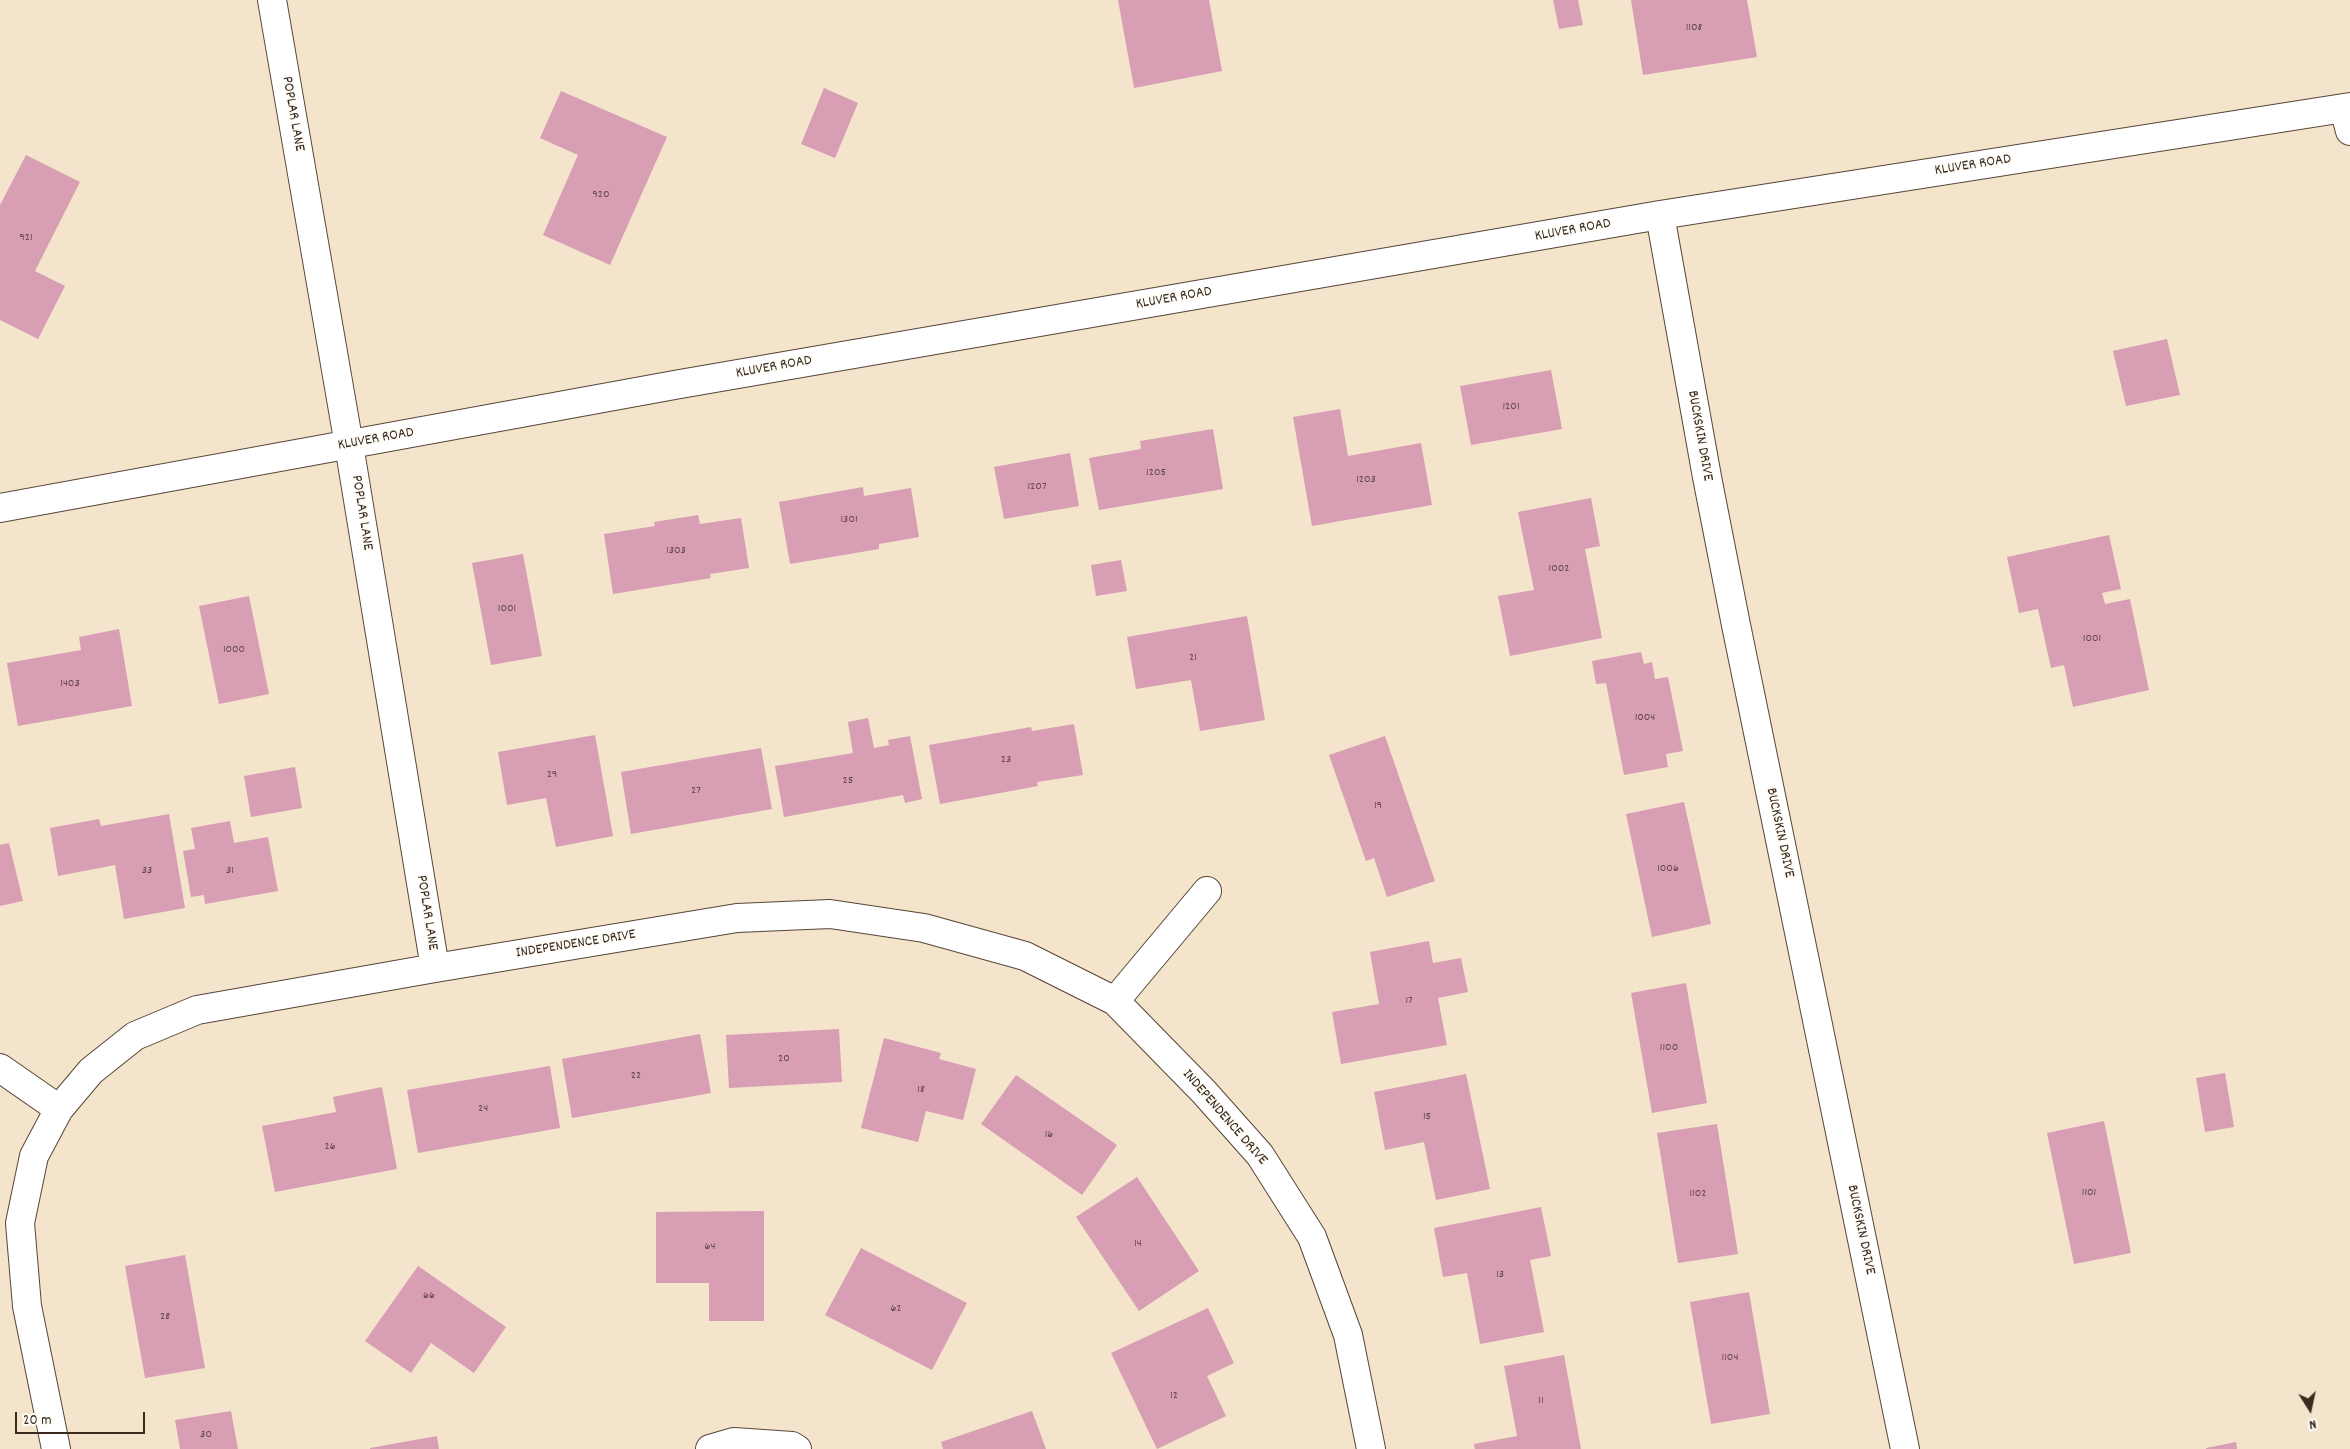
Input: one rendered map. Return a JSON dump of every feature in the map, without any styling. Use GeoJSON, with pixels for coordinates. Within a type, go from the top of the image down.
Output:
{"type":"FeatureCollection","features":[{"type":"Feature","properties":{"kind":"street","name":"POPLAR LANE"},"geometry":{"type":"LineString","coordinates":[[272,0],[350,445],[435,968]]}},
{"type":"Feature","properties":{"kind":"street","name":"KLUVER ROAD"},"geometry":{"type":"LineString","coordinates":[[0,508],[680,384],[1660,215],[2348,115]]}},
{"type":"Feature","properties":{"kind":"street","name":"BUCKSKIN DRIVE"},"geometry":{"type":"LineString","coordinates":[[1660,215],[1707,477],[1736,625],[1905,1449]]}},
{"type":"Feature","properties":{"kind":"street"},"geometry":{"type":"LineString","coordinates":[[1115,1001],[1207,891]]}},
{"type":"Feature","properties":{"kind":"street","name":"INDEPENDENCE DRIVE"},"geometry":{"type":"LineString","coordinates":[[56,1449],[27,1306],[20,1223],[34,1156],[59,1109],[91,1071],[135,1036],[197,1010],[435,968],[737,918],[830,914],[924,928],[1025,956],[1115,1001],[1204,1092],[1260,1155],[1312,1238],[1348,1335],[1371,1449]]}},
{"type":"Feature","properties":{"kind":"street"},"geometry":{"type":"LineString","coordinates":[[0,1068],[59,1109]]}},
{"type":"Feature","properties":{"kind":"street"},"geometry":{"type":"LineString","coordinates":[[710,1449],[734,1442],[792,1446],[797,1449]]}},
{"type":"Feature","properties":{"kind":"building"},"geometry":{"type":"Polygon","coordinates":[[[1118,0],[1209,0],[1222,71],[1134,88],[1118,0]]]}},
{"type":"Feature","properties":{"kind":"building"},"geometry":{"type":"Polygon","coordinates":[[[1553,0],[1578,0],[1583,25],[1559,29],[1553,0]]]}},
{"type":"Feature","properties":{"kind":"building"},"geometry":{"type":"Polygon","coordinates":[[[1631,0],[1747,0],[1757,57],[1643,75],[1631,0]]]}},
{"type":"Feature","properties":{"kind":"building"},"geometry":{"type":"Polygon","coordinates":[[[824,88],[858,103],[835,158],[801,144],[824,88]]]}},
{"type":"Feature","properties":{"kind":"building"},"geometry":{"type":"Polygon","coordinates":[[[561,91],[667,137],[610,265],[543,235],[578,155],[540,138],[561,91]]]}},
{"type":"Feature","properties":{"kind":"building"},"geometry":{"type":"Polygon","coordinates":[[[26,155],[80,182],[35,271],[65,286],[38,339],[0,320],[0,205],[26,155]]]}},
{"type":"Feature","properties":{"kind":"building"},"geometry":{"type":"Polygon","coordinates":[[[2167,339],[2180,395],[2126,406],[2113,351],[2167,339]]]}},
{"type":"Feature","properties":{"kind":"building"},"geometry":{"type":"Polygon","coordinates":[[[1551,370],[1562,429],[1471,445],[1460,386],[1551,370]]]}},
{"type":"Feature","properties":{"kind":"building"},"geometry":{"type":"Polygon","coordinates":[[[1340,409],[1348,456],[1421,443],[1432,505],[1312,526],[1293,417],[1340,409]]]}},
{"type":"Feature","properties":{"kind":"building"},"geometry":{"type":"Polygon","coordinates":[[[1213,429],[1223,489],[1099,510],[1089,458],[1141,449],[1140,441],[1213,429]]]}},
{"type":"Feature","properties":{"kind":"building"},"geometry":{"type":"Polygon","coordinates":[[[1070,453],[1079,506],[1004,519],[994,467],[1070,453]]]}},
{"type":"Feature","properties":{"kind":"building"},"geometry":{"type":"Polygon","coordinates":[[[863,487],[864,496],[911,488],[919,537],[879,544],[879,549],[790,564],[779,502],[863,487]]]}},
{"type":"Feature","properties":{"kind":"building"},"geometry":{"type":"Polygon","coordinates":[[[1591,498],[1600,546],[1585,549],[1602,638],[1510,656],[1498,596],[1534,590],[1518,512],[1591,498]]]}},
{"type":"Feature","properties":{"kind":"building"},"geometry":{"type":"Polygon","coordinates":[[[698,515],[700,524],[741,518],[749,568],[710,574],[711,578],[613,594],[604,534],[655,526],[654,522],[698,515]]]}},
{"type":"Feature","properties":{"kind":"building"},"geometry":{"type":"Polygon","coordinates":[[[2109,535],[2121,589],[2102,593],[2105,604],[2130,599],[2149,690],[2073,707],[2064,665],[2051,668],[2038,609],[2019,613],[2007,557],[2109,535]]]}},
{"type":"Feature","properties":{"kind":"building"},"geometry":{"type":"Polygon","coordinates":[[[523,554],[542,656],[491,665],[472,563],[523,554]]]}},
{"type":"Feature","properties":{"kind":"building"},"geometry":{"type":"Polygon","coordinates":[[[1121,560],[1127,591],[1096,596],[1091,565],[1121,560]]]}},
{"type":"Feature","properties":{"kind":"building"},"geometry":{"type":"Polygon","coordinates":[[[249,596],[269,694],[219,704],[199,606],[249,596]]]}},
{"type":"Feature","properties":{"kind":"building"},"geometry":{"type":"Polygon","coordinates":[[[1247,616],[1265,720],[1200,731],[1191,680],[1136,689],[1127,637],[1247,616]]]}},
{"type":"Feature","properties":{"kind":"building"},"geometry":{"type":"Polygon","coordinates":[[[119,629],[132,706],[18,726],[7,663],[81,650],[79,637],[119,629]]]}},
{"type":"Feature","properties":{"kind":"building"},"geometry":{"type":"Polygon","coordinates":[[[1641,652],[1644,664],[1652,662],[1655,679],[1668,677],[1683,751],[1666,754],[1668,767],[1624,775],[1606,683],[1596,684],[1592,661],[1641,652]]]}},
{"type":"Feature","properties":{"kind":"building"},"geometry":{"type":"Polygon","coordinates":[[[868,718],[874,748],[889,745],[888,740],[910,736],[922,799],[905,803],[903,795],[784,817],[775,766],[853,753],[848,722],[868,718]]]}},
{"type":"Feature","properties":{"kind":"building"},"geometry":{"type":"Polygon","coordinates":[[[1074,724],[1083,775],[1037,782],[1038,786],[940,804],[929,745],[1031,727],[1032,731],[1074,724]]]}},
{"type":"Feature","properties":{"kind":"building"},"geometry":{"type":"Polygon","coordinates":[[[595,735],[613,836],[556,847],[546,798],[507,805],[498,752],[595,735]]]}},
{"type":"Feature","properties":{"kind":"building"},"geometry":{"type":"Polygon","coordinates":[[[1385,736],[1435,881],[1387,897],[1374,858],[1366,861],[1329,755],[1385,736]]]}},
{"type":"Feature","properties":{"kind":"building"},"geometry":{"type":"Polygon","coordinates":[[[761,748],[772,809],[631,834],[621,772],[761,748]]]}},
{"type":"Feature","properties":{"kind":"building"},"geometry":{"type":"Polygon","coordinates":[[[295,767],[302,808],[251,817],[244,776],[295,767]]]}},
{"type":"Feature","properties":{"kind":"building"},"geometry":{"type":"Polygon","coordinates":[[[1684,802],[1711,924],[1652,937],[1626,814],[1684,802]]]}},
{"type":"Feature","properties":{"kind":"building"},"geometry":{"type":"Polygon","coordinates":[[[169,814],[185,908],[124,919],[115,865],[58,876],[50,828],[99,819],[101,826],[169,814]]]}},
{"type":"Feature","properties":{"kind":"building"},"geometry":{"type":"Polygon","coordinates":[[[230,821],[234,843],[268,837],[278,891],[205,904],[204,895],[191,897],[183,851],[195,849],[191,828],[230,821]]]}},
{"type":"Feature","properties":{"kind":"building"},"geometry":{"type":"Polygon","coordinates":[[[9,843],[23,901],[0,906],[0,845],[9,843]]]}},
{"type":"Feature","properties":{"kind":"building"},"geometry":{"type":"Polygon","coordinates":[[[1429,941],[1433,963],[1461,958],[1468,992],[1438,998],[1447,1045],[1341,1064],[1332,1012],[1379,1004],[1370,952],[1429,941]]]}},
{"type":"Feature","properties":{"kind":"building"},"geometry":{"type":"Polygon","coordinates":[[[1686,983],[1707,1103],[1652,1113],[1631,993],[1686,983]]]}},
{"type":"Feature","properties":{"kind":"building"},"geometry":{"type":"Polygon","coordinates":[[[839,1029],[842,1082],[729,1088],[726,1035],[839,1029]]]}},
{"type":"Feature","properties":{"kind":"building"},"geometry":{"type":"Polygon","coordinates":[[[700,1034],[711,1093],[572,1118],[562,1059],[700,1034]]]}},
{"type":"Feature","properties":{"kind":"building"},"geometry":{"type":"Polygon","coordinates":[[[884,1038],[941,1053],[939,1059],[976,1069],[963,1120],[926,1111],[918,1142],[861,1128],[884,1038]]]}},
{"type":"Feature","properties":{"kind":"building"},"geometry":{"type":"Polygon","coordinates":[[[550,1066],[560,1128],[418,1153],[407,1090],[550,1066]]]}},
{"type":"Feature","properties":{"kind":"building"},"geometry":{"type":"Polygon","coordinates":[[[2225,1073],[2234,1127],[2205,1132],[2196,1078],[2225,1073]]]}},
{"type":"Feature","properties":{"kind":"building"},"geometry":{"type":"Polygon","coordinates":[[[1466,1074],[1490,1189],[1436,1200],[1424,1142],[1385,1150],[1374,1092],[1466,1074]]]}},
{"type":"Feature","properties":{"kind":"building"},"geometry":{"type":"Polygon","coordinates":[[[1016,1075],[1117,1145],[1082,1195],[981,1124],[1016,1075]]]}},
{"type":"Feature","properties":{"kind":"building"},"geometry":{"type":"Polygon","coordinates":[[[382,1087],[397,1169],[275,1192],[262,1126],[336,1112],[333,1097],[382,1087]]]}},
{"type":"Feature","properties":{"kind":"building"},"geometry":{"type":"Polygon","coordinates":[[[2104,1121],[2131,1253],[2074,1264],[2047,1133],[2104,1121]]]}},
{"type":"Feature","properties":{"kind":"building"},"geometry":{"type":"Polygon","coordinates":[[[1717,1124],[1738,1254],[1678,1263],[1657,1133],[1717,1124]]]}},
{"type":"Feature","properties":{"kind":"building"},"geometry":{"type":"Polygon","coordinates":[[[1137,1177],[1199,1271],[1139,1311],[1076,1217],[1137,1177]]]}},
{"type":"Feature","properties":{"kind":"building"},"geometry":{"type":"Polygon","coordinates":[[[1541,1207],[1551,1256],[1530,1260],[1544,1332],[1480,1344],[1467,1273],[1443,1277],[1434,1228],[1541,1207]]]}},
{"type":"Feature","properties":{"kind":"building"},"geometry":{"type":"Polygon","coordinates":[[[764,1211],[764,1321],[709,1321],[709,1283],[656,1283],[656,1212],[764,1211]]]}},
{"type":"Feature","properties":{"kind":"building"},"geometry":{"type":"Polygon","coordinates":[[[861,1248],[967,1303],[932,1370],[825,1315],[861,1248]]]}},
{"type":"Feature","properties":{"kind":"building"},"geometry":{"type":"Polygon","coordinates":[[[185,1255],[205,1368],[145,1378],[125,1266],[185,1255]]]}},
{"type":"Feature","properties":{"kind":"building"},"geometry":{"type":"Polygon","coordinates":[[[418,1266],[506,1327],[474,1373],[431,1343],[411,1373],[365,1341],[418,1266]]]}},
{"type":"Feature","properties":{"kind":"building"},"geometry":{"type":"Polygon","coordinates":[[[1749,1292],[1770,1414],[1711,1424],[1690,1302],[1749,1292]]]}},
{"type":"Feature","properties":{"kind":"building"},"geometry":{"type":"Polygon","coordinates":[[[1208,1308],[1234,1363],[1207,1376],[1226,1416],[1157,1449],[1111,1353],[1208,1308]]]}},
{"type":"Feature","properties":{"kind":"building"},"geometry":{"type":"Polygon","coordinates":[[[1564,1355],[1581,1449],[1475,1449],[1474,1444],[1517,1436],[1504,1366],[1564,1355]]]}},
{"type":"Feature","properties":{"kind":"building"},"geometry":{"type":"Polygon","coordinates":[[[231,1411],[238,1449],[180,1449],[175,1420],[231,1411]]]}},
{"type":"Feature","properties":{"kind":"building"},"geometry":{"type":"Polygon","coordinates":[[[1032,1411],[1046,1449],[943,1449],[941,1442],[1032,1411]]]}},
{"type":"Feature","properties":{"kind":"building"},"geometry":{"type":"Polygon","coordinates":[[[437,1436],[439,1449],[370,1449],[370,1448],[437,1436]]]}},
{"type":"Feature","properties":{"kind":"building"},"geometry":{"type":"Polygon","coordinates":[[[2236,1442],[2237,1449],[2206,1449],[2206,1448],[2236,1442]]]}}]}
